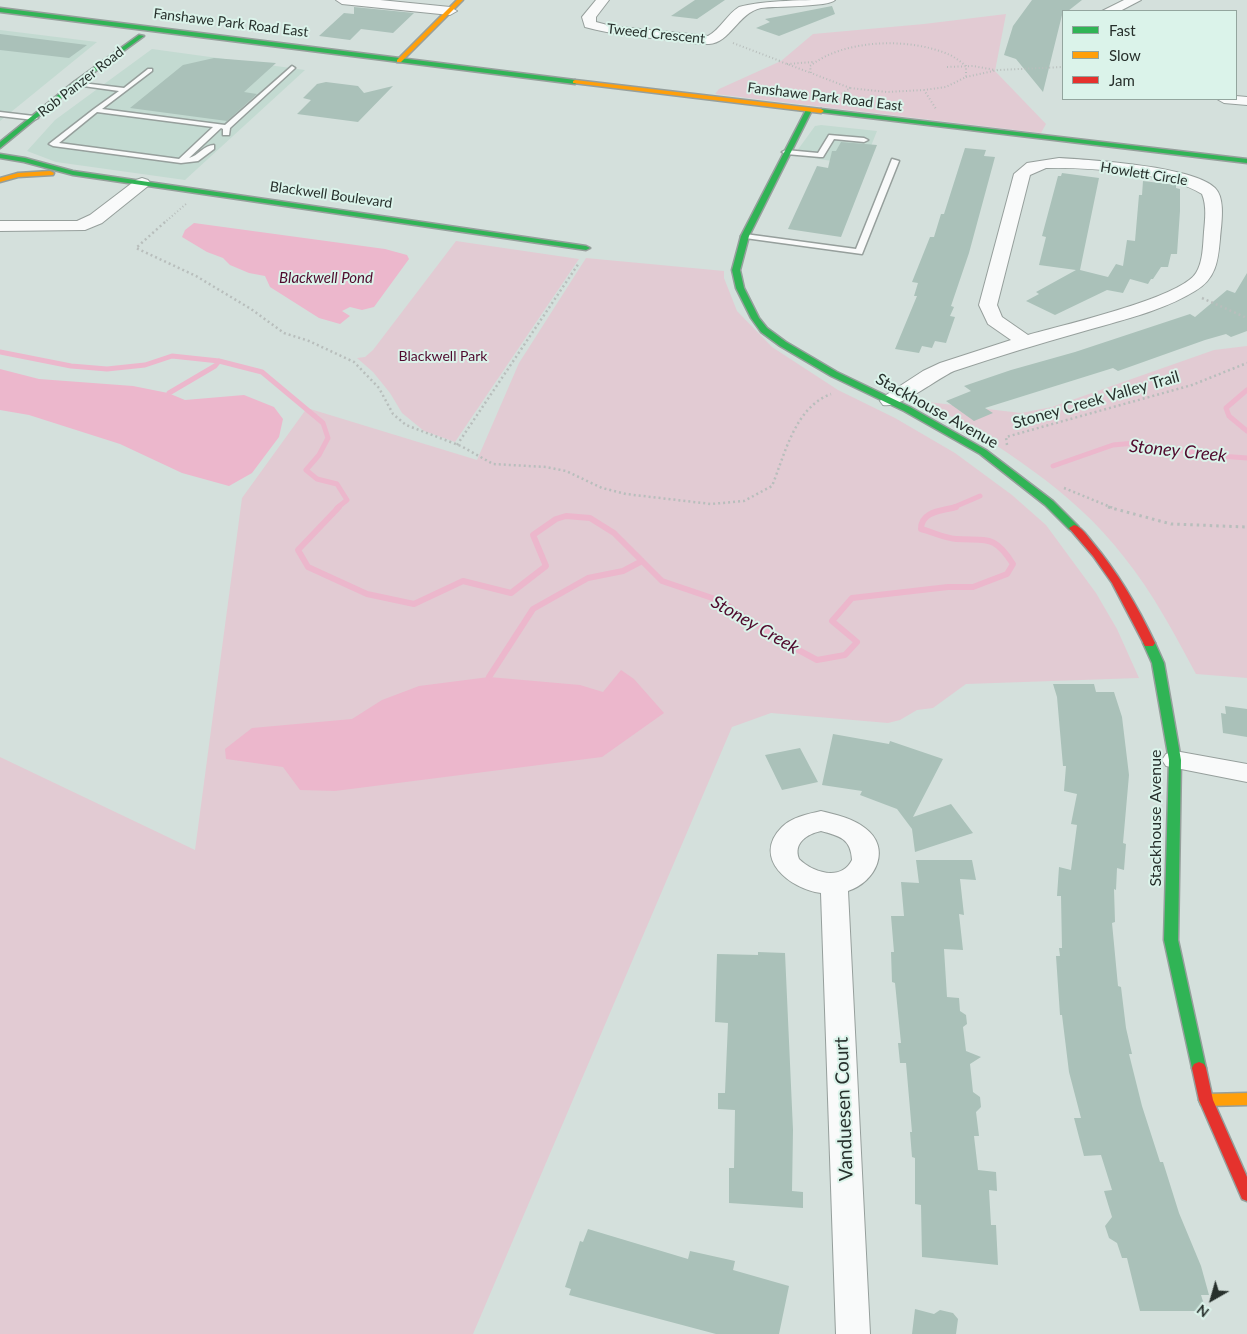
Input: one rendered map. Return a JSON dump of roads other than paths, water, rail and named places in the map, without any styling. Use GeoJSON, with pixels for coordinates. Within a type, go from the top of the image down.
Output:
{"type":"FeatureCollection","features":[{"type":"Feature","properties":{"kind":"street"},"geometry":{"type":"LineString","coordinates":[[342,0],[450,11]]}},
{"type":"Feature","properties":{"kind":"street"},"geometry":{"type":"LineString","coordinates":[[399,61],[460,0]]}},
{"type":"Feature","properties":{"kind":"street","name":"Tweed Crescent"},"geometry":{"type":"LineString","coordinates":[[603,0],[589,17],[590,24],[610,30],[692,40],[718,37],[737,14],[747,8],[768,4],[828,0]]}},
{"type":"Feature","properties":{"kind":"street"},"geometry":{"type":"LineString","coordinates":[[1116,10],[1135,0]]}},
{"type":"Feature","properties":{"kind":"street","name":"Fanshawe Park Road East"},"geometry":{"type":"LineString","coordinates":[[0,10],[145,32],[384,64],[399,61],[1247,161]]}},
{"type":"Feature","properties":{"kind":"street","name":"Fanshawe Park Road East"},"geometry":{"type":"LineString","coordinates":[[0,20],[145,32]]}},
{"type":"Feature","properties":{"kind":"street","name":"Rob Panzer Road"},"geometry":{"type":"LineString","coordinates":[[11,136],[145,32]]}},
{"type":"Feature","properties":{"kind":"street"},"geometry":{"type":"LineString","coordinates":[[1232,100],[1247,102]]}},
{"type":"Feature","properties":{"kind":"street","name":"Stackhouse Avenue"},"geometry":{"type":"LineString","coordinates":[[809,110],[745,236],[736,270],[740,288],[754,318],[764,330],[783,344],[834,374],[890,401],[983,452],[1049,503],[1096,551],[1137,615],[1158,663],[1175,760],[1172,940],[1206,1100],[1247,1194]]}},
{"type":"Feature","properties":{"kind":"street"},"geometry":{"type":"LineString","coordinates":[[0,146],[11,136],[18,158],[25,169],[18,175]]}},
{"type":"Feature","properties":{"kind":"street","name":"Blackwell Boulevard"},"geometry":{"type":"LineString","coordinates":[[0,156],[18,158],[72,173],[199,191],[585,252]]}},
{"type":"Feature","properties":{"kind":"street","name":"Howlett Circle"},"geometry":{"type":"LineString","coordinates":[[890,401],[930,375],[947,367],[1140,307],[1183,290],[1201,278],[1209,262],[1213,202],[1210,191],[1204,186],[1173,176],[1066,163],[1047,163],[1031,166],[1022,174],[988,305],[994,320],[1025,342]]}},
{"type":"Feature","properties":{"kind":"street","name":"Blackwell Boulevard"},"geometry":{"type":"LineString","coordinates":[[0,180],[18,175],[72,173]]}},
{"type":"Feature","properties":{"kind":"street"},"geometry":{"type":"LineString","coordinates":[[0,226],[79,226],[96,219],[142,183]]}},
{"type":"Feature","properties":{"kind":"street"},"geometry":{"type":"LineString","coordinates":[[1175,760],[1247,773]]}},
{"type":"Feature","properties":{"kind":"street","name":"Vanduesen Court"},"geometry":{"type":"LineString","coordinates":[[834,884],[852,1334]]}},
{"type":"Feature","properties":{"kind":"street"},"geometry":{"type":"LineString","coordinates":[[1206,1100],[1247,1098]]}},
{"type":"Feature","properties":{"kind":"lane"},"geometry":{"type":"LineString","coordinates":[[96,110],[219,126],[227,130],[292,68]]}},
{"type":"Feature","properties":{"kind":"lane"},"geometry":{"type":"LineString","coordinates":[[150,70],[54,144],[181,161],[196,158],[211,147]]}},
{"type":"Feature","properties":{"kind":"lane"},"geometry":{"type":"LineString","coordinates":[[76,84],[125,90]]}},
{"type":"Feature","properties":{"kind":"lane"},"geometry":{"type":"LineString","coordinates":[[0,114],[34,118]]}},
{"type":"Feature","properties":{"kind":"lane"},"geometry":{"type":"LineString","coordinates":[[181,161],[219,126]]}},
{"type":"Feature","properties":{"kind":"lane"},"geometry":{"type":"LineString","coordinates":[[786,152],[820,155],[832,137],[864,140]]}},
{"type":"Feature","properties":{"kind":"lane"},"geometry":{"type":"LineString","coordinates":[[745,236],[859,252],[895,161]]}},
{"type":"Feature","properties":{"kind":"water","name":"Blackwell Pond"},"geometry":{"type":"Polygon","coordinates":[[[194,223],[385,249],[407,255],[409,259],[374,307],[362,310],[350,307],[342,311],[350,316],[340,324],[319,318],[270,287],[265,276],[249,273],[230,265],[223,258],[207,252],[182,237],[185,230],[194,223]]]}},
{"type":"Feature","properties":{"kind":"water"},"geometry":{"type":"Polygon","coordinates":[[[0,369],[39,379],[133,386],[168,393],[185,400],[244,395],[274,407],[283,419],[279,437],[252,473],[229,486],[182,473],[120,444],[29,415],[0,410],[0,369]]]}},
{"type":"Feature","properties":{"kind":"water"},"geometry":{"type":"Polygon","coordinates":[[[621,670],[634,679],[664,713],[602,757],[335,791],[300,790],[283,767],[226,759],[225,749],[252,728],[352,719],[382,700],[419,686],[489,677],[580,685],[603,692],[621,670]]]}},
{"type":"Feature","properties":{"kind":"waterway","name":"Stoney Creek"},"geometry":{"type":"LineString","coordinates":[[0,352],[71,366],[107,369],[145,365],[172,356],[219,361]]}},
{"type":"Feature","properties":{"kind":"waterway"},"geometry":{"type":"LineString","coordinates":[[169,393],[215,366],[219,361]]}},
{"type":"Feature","properties":{"kind":"waterway","name":"Stoney Creek"},"geometry":{"type":"LineString","coordinates":[[219,361],[262,372],[323,423],[328,438],[319,455],[306,470],[317,479],[337,484],[347,500],[337,508]]}},
{"type":"Feature","properties":{"kind":"waterway","name":"Stoney Creek"},"geometry":{"type":"LineString","coordinates":[[1247,390],[1226,408],[1229,416],[1247,431]]}},
{"type":"Feature","properties":{"kind":"waterway","name":"Stoney Creek"},"geometry":{"type":"LineString","coordinates":[[1053,466],[1113,445],[1135,443],[1207,455],[1247,458]]}},
{"type":"Feature","properties":{"kind":"waterway","name":"Stoney Creek"},"geometry":{"type":"LineString","coordinates":[[952,508],[980,496]]}},
{"type":"Feature","properties":{"kind":"waterway","name":"Stoney Creek"},"geometry":{"type":"LineString","coordinates":[[339,507],[298,550],[308,567],[367,594],[414,604],[463,581],[511,593],[546,566],[533,535],[556,519],[566,516],[590,518],[614,533],[642,561]]}},
{"type":"Feature","properties":{"kind":"waterway","name":"Stoney Creek"},"geometry":{"type":"LineString","coordinates":[[642,561],[662,581],[721,601],[778,639],[817,660],[845,655],[857,642],[832,621],[852,598],[948,587],[973,587],[1007,574],[1013,564],[995,543],[983,540],[951,538],[921,529],[922,523],[928,515],[952,508]]}},
{"type":"Feature","properties":{"kind":"waterway"},"geometry":{"type":"LineString","coordinates":[[489,677],[533,609],[588,578],[623,571],[642,561]]}},
{"type":"Feature","properties":{"kind":"park label","name":"Blackwell Park"},"geometry":{"type":"Point","coordinates":[443,356]}}]}
